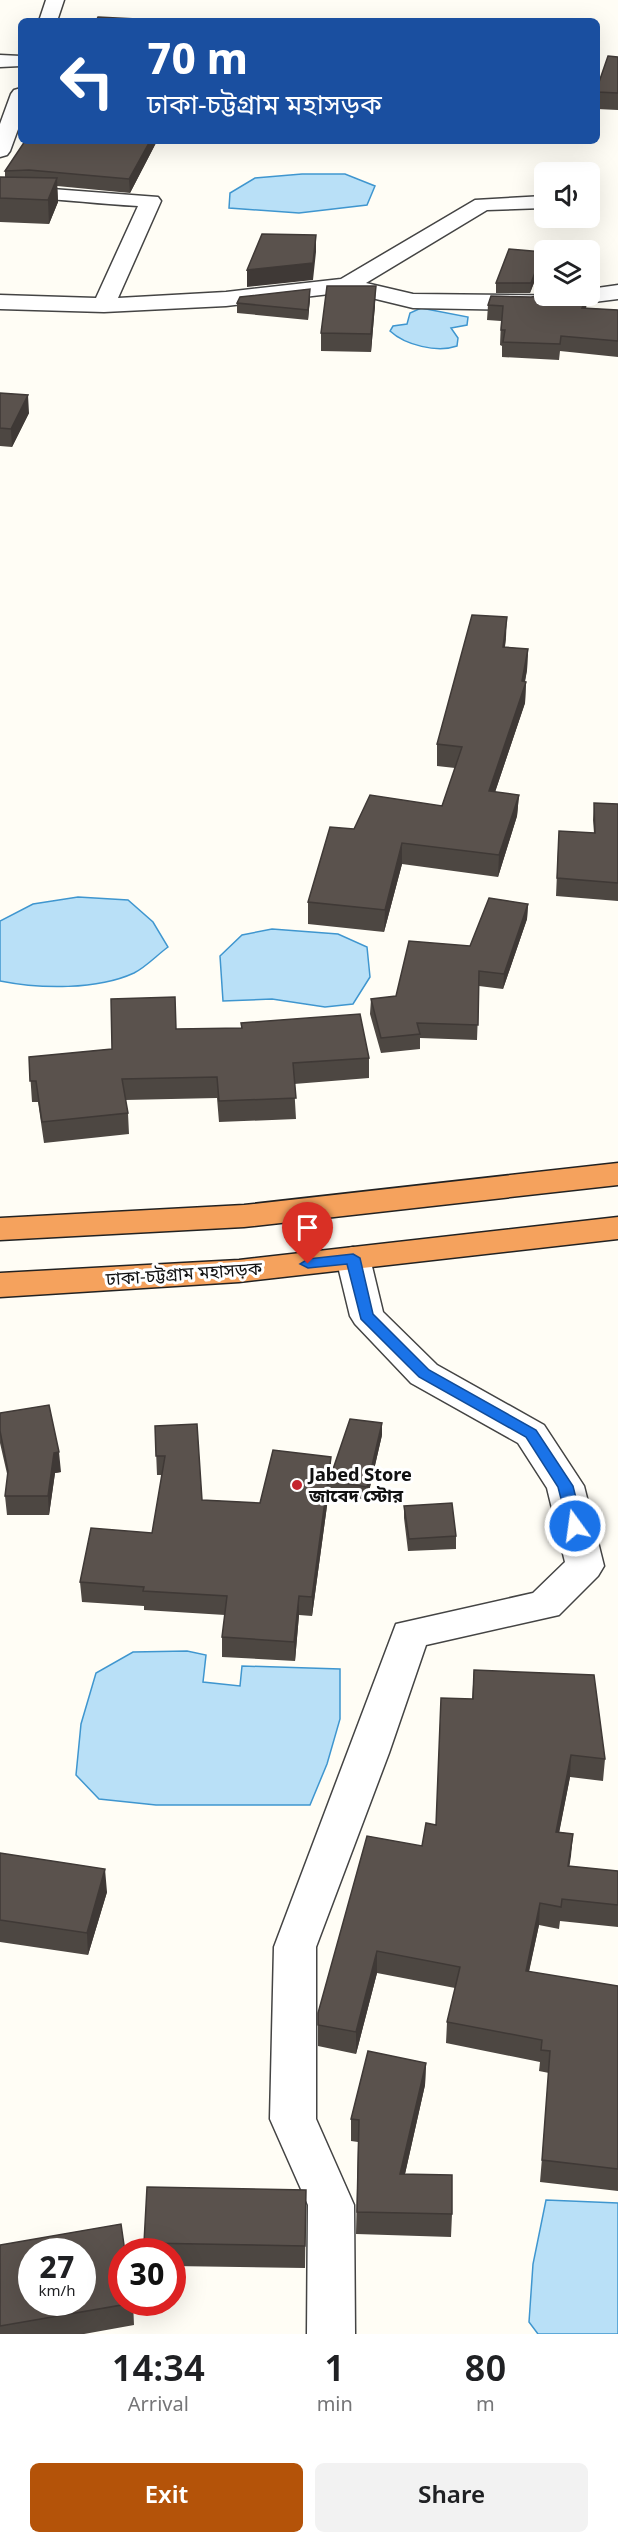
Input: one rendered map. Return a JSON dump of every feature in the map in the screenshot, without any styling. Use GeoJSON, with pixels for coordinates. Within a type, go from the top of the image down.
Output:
{"type":"FeatureCollection","features":[{"type":"Feature","properties":{"kind":"highway"},"geometry":{"type":"LineString","coordinates":[[0,1229],[244,1216],[618,1174]]}},
{"type":"Feature","properties":{"kind":"highway","name":"ঢাকা-চট্টগ্রাম মহাসড়ক"},"geometry":{"type":"LineString","coordinates":[[0,1285],[239,1271],[618,1228]]}},
{"type":"Feature","properties":{"kind":"street"},"geometry":{"type":"LineString","coordinates":[[49,18],[56,0]]}},
{"type":"Feature","properties":{"kind":"street"},"geometry":{"type":"LineString","coordinates":[[0,151],[18,102]]}},
{"type":"Feature","properties":{"kind":"street"},"geometry":{"type":"LineString","coordinates":[[0,193],[29,191],[52,195],[151,201],[104,305]]}},
{"type":"Feature","properties":{"kind":"street"},"geometry":{"type":"LineString","coordinates":[[347,285],[482,204],[534,202]]}},
{"type":"Feature","properties":{"kind":"street"},"geometry":{"type":"LineString","coordinates":[[0,302],[104,305],[226,299],[347,285],[413,301],[530,303],[618,292]]}},
{"type":"Feature","properties":{"kind":"street"},"geometry":{"type":"LineString","coordinates":[[331,2334],[331,2205],[293,2119],[295,1947],[369,1753],[410,1634],[546,1605],[585,1566],[565,1486],[531,1434],[424,1374],[367,1316],[353,1258]]}},
{"type":"Feature","properties":{"kind":"water"},"geometry":{"type":"Polygon","coordinates":[[[302,174],[345,174],[375,186],[367,205],[299,213],[229,208],[230,193],[255,178],[302,174]]]}},
{"type":"Feature","properties":{"kind":"water"},"geometry":{"type":"Polygon","coordinates":[[[421,308],[468,317],[467,325],[451,328],[458,338],[457,346],[440,349],[413,344],[390,331],[393,326],[407,324],[410,313],[421,308]]]}},
{"type":"Feature","properties":{"kind":"water"},"geometry":{"type":"Polygon","coordinates":[[[78,897],[128,900],[153,922],[168,947],[134,973],[103,983],[33,986],[0,981],[0,921],[33,904],[78,897]]]}},
{"type":"Feature","properties":{"kind":"water"},"geometry":{"type":"Polygon","coordinates":[[[272,929],[338,934],[367,947],[370,977],[353,1004],[325,1007],[272,999],[223,1001],[220,956],[242,935],[272,929]]]}},
{"type":"Feature","properties":{"kind":"water"},"geometry":{"type":"Polygon","coordinates":[[[187,1651],[206,1655],[203,1682],[240,1686],[242,1666],[340,1669],[340,1719],[327,1764],[310,1805],[156,1805],[99,1799],[76,1775],[81,1724],[96,1673],[133,1652],[187,1651]]]}},
{"type":"Feature","properties":{"kind":"water"},"geometry":{"type":"Polygon","coordinates":[[[546,2200],[618,2203],[618,2334],[538,2334],[529,2322],[533,2264],[546,2200]]]}},
{"type":"Feature","properties":{"kind":"building"},"geometry":{"type":"Polygon","coordinates":[[[608,56],[618,57],[618,93],[600,92],[600,79],[608,56]]]}},
{"type":"Feature","properties":{"kind":"building"},"geometry":{"type":"Polygon","coordinates":[[[23,144],[148,144],[129,179],[29,170],[5,171],[23,144]]]}},
{"type":"Feature","properties":{"kind":"building"},"geometry":{"type":"Polygon","coordinates":[[[0,177],[57,178],[48,200],[0,198],[0,177]]]}},
{"type":"Feature","properties":{"kind":"building"},"geometry":{"type":"Polygon","coordinates":[[[262,234],[316,235],[313,263],[247,270],[262,234]]]}},
{"type":"Feature","properties":{"kind":"building"},"geometry":{"type":"Polygon","coordinates":[[[509,249],[534,251],[534,275],[531,283],[496,283],[509,249]]]}},
{"type":"Feature","properties":{"kind":"building"},"geometry":{"type":"Polygon","coordinates":[[[327,286],[376,286],[371,334],[321,333],[327,286]]]}},
{"type":"Feature","properties":{"kind":"building"},"geometry":{"type":"Polygon","coordinates":[[[310,289],[308,310],[237,303],[240,297],[310,289]]]}},
{"type":"Feature","properties":{"kind":"building"},"geometry":{"type":"Polygon","coordinates":[[[491,296],[534,297],[534,306],[583,306],[582,308],[618,310],[618,341],[561,336],[560,344],[503,342],[505,330],[501,330],[503,306],[488,305],[491,296]]]}},
{"type":"Feature","properties":{"kind":"building"},"geometry":{"type":"Polygon","coordinates":[[[0,393],[28,395],[11,429],[0,428],[0,393]]]}},
{"type":"Feature","properties":{"kind":"building"},"geometry":{"type":"Polygon","coordinates":[[[472,615],[507,617],[503,647],[528,649],[522,681],[526,682],[489,791],[519,795],[499,855],[402,843],[385,910],[308,902],[330,827],[354,829],[370,795],[442,806],[462,747],[437,744],[472,615]]]}},
{"type":"Feature","properties":{"kind":"building"},"geometry":{"type":"Polygon","coordinates":[[[594,803],[618,804],[618,883],[557,878],[559,831],[595,833],[594,803]]]}},
{"type":"Feature","properties":{"kind":"building"},"geometry":{"type":"Polygon","coordinates":[[[489,898],[528,904],[504,974],[479,971],[478,1025],[417,1023],[420,1034],[381,1038],[371,999],[396,996],[409,941],[470,946],[489,898]]]}},
{"type":"Feature","properties":{"kind":"building"},"geometry":{"type":"Polygon","coordinates":[[[175,997],[176,1029],[242,1028],[241,1023],[360,1014],[369,1058],[293,1063],[296,1098],[219,1101],[217,1077],[122,1079],[128,1113],[42,1122],[36,1081],[30,1081],[29,1057],[112,1049],[111,999],[175,997]]]}},
{"type":"Feature","properties":{"kind":"building"},"geometry":{"type":"Polygon","coordinates":[[[49,1405],[59,1452],[54,1453],[48,1496],[5,1496],[8,1471],[0,1431],[0,1413],[49,1405]]]}},
{"type":"Feature","properties":{"kind":"building"},"geometry":{"type":"Polygon","coordinates":[[[350,1419],[382,1423],[367,1487],[329,1481],[350,1419]]]}},
{"type":"Feature","properties":{"kind":"building"},"geometry":{"type":"Polygon","coordinates":[[[197,1424],[202,1500],[260,1503],[273,1450],[331,1457],[312,1597],[299,1596],[294,1642],[222,1637],[227,1596],[143,1591],[144,1587],[80,1582],[91,1528],[152,1533],[165,1456],[156,1456],[155,1426],[197,1424]]]}},
{"type":"Feature","properties":{"kind":"building"},"geometry":{"type":"Polygon","coordinates":[[[452,1503],[456,1536],[409,1539],[404,1506],[452,1503]]]}},
{"type":"Feature","properties":{"kind":"building"},"geometry":{"type":"Polygon","coordinates":[[[474,1670],[594,1675],[605,1759],[571,1755],[556,1832],[573,1834],[568,1866],[618,1871],[618,1905],[562,1899],[561,1907],[540,1903],[526,1971],[618,1986],[618,2169],[542,2160],[550,2051],[541,2050],[542,2040],[447,2022],[460,1967],[377,1951],[356,2032],[318,2025],[318,2013],[367,1836],[422,1846],[426,1823],[436,1825],[441,1698],[473,1699],[474,1670]]]}},
{"type":"Feature","properties":{"kind":"building"},"geometry":{"type":"Polygon","coordinates":[[[0,1853],[105,1869],[87,1933],[0,1920],[0,1853]]]}},
{"type":"Feature","properties":{"kind":"building"},"geometry":{"type":"Polygon","coordinates":[[[368,2051],[426,2063],[400,2174],[452,2175],[452,2214],[357,2212],[359,2120],[351,2119],[368,2051]]]}},
{"type":"Feature","properties":{"kind":"building"},"geometry":{"type":"Polygon","coordinates":[[[147,2187],[306,2190],[305,2246],[186,2244],[186,2238],[144,2238],[147,2187]]]}},
{"type":"Feature","properties":{"kind":"building"},"geometry":{"type":"Polygon","coordinates":[[[121,2224],[123,2238],[108,2238],[108,2307],[96,2309],[96,2238],[40,2238],[121,2224]]]}},
{"type":"Feature","properties":{"kind":"building"},"geometry":{"type":"Polygon","coordinates":[[[18,2242],[18,2316],[58,2316],[0,2326],[0,2245],[18,2242]]]}},
{"type":"Feature","properties":{"kind":"place","name":"Jabed Store জাবেদ স্টোর"},"geometry":{"type":"Point","coordinates":[297,1485]}},
{"type":"Feature","properties":{"kind":"route"},"geometry":{"type":"LineString","coordinates":[[308,1264],[353,1258],[367,1316],[424,1374],[531,1434],[565,1486],[575,1526]]}}]}
